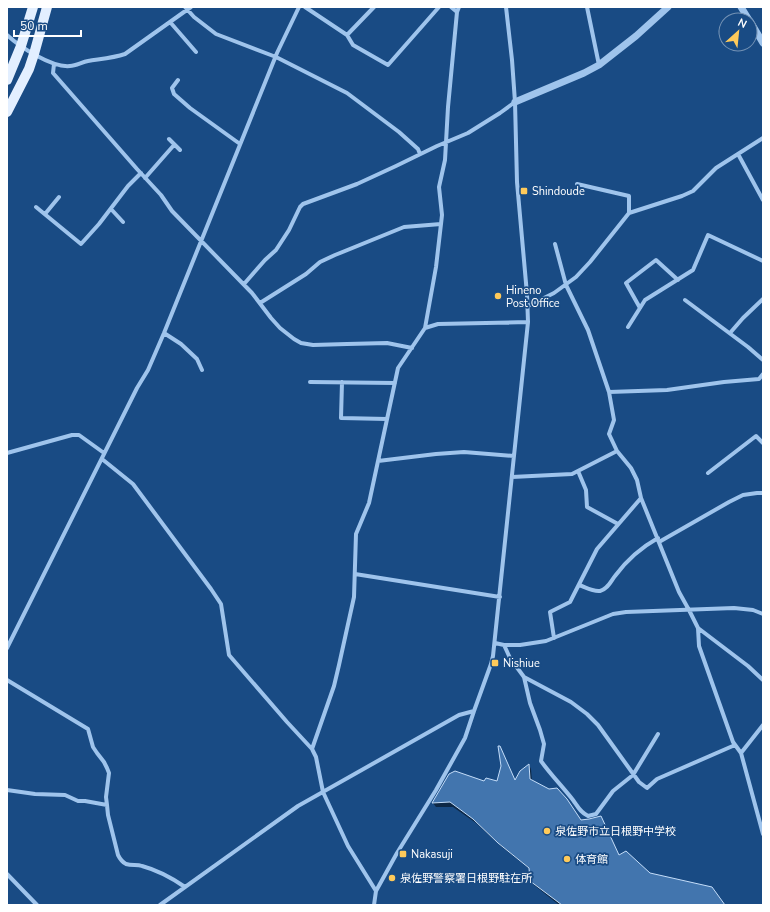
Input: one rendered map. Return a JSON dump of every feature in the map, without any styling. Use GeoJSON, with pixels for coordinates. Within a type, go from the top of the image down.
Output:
{"type":"FeatureCollection","features":[{"type":"Feature","properties":{"kind":"main road"},"geometry":{"type":"LineString","coordinates":[[7,80],[21,46],[33,7]]}},
{"type":"Feature","properties":{"kind":"main road"},"geometry":{"type":"LineString","coordinates":[[7,112],[34,54],[47,7]]}},
{"type":"Feature","properties":{"kind":"street"},"geometry":{"type":"LineString","coordinates":[[7,648],[104,453],[137,388],[148,370],[276,57],[299,7]]}},
{"type":"Feature","properties":{"kind":"street"},"geometry":{"type":"LineString","coordinates":[[305,7],[347,35],[353,45],[388,65],[439,7]]}},
{"type":"Feature","properties":{"kind":"street"},"geometry":{"type":"LineString","coordinates":[[347,35],[374,7]]}},
{"type":"Feature","properties":{"kind":"street"},"geometry":{"type":"LineString","coordinates":[[451,7],[457,12]]}},
{"type":"Feature","properties":{"kind":"street"},"geometry":{"type":"LineString","coordinates":[[312,749],[334,686],[354,597],[356,534],[369,503],[398,368],[425,328],[436,267],[442,215],[439,187],[445,160],[457,12],[459,7]]}},
{"type":"Feature","properties":{"kind":"street"},"geometry":{"type":"LineString","coordinates":[[374,905],[376,891],[465,738],[491,664],[495,643],[528,322],[518,182],[515,102],[506,7]]}},
{"type":"Feature","properties":{"kind":"street"},"geometry":{"type":"LineString","coordinates":[[586,7],[599,65]]}},
{"type":"Feature","properties":{"kind":"street"},"geometry":{"type":"LineString","coordinates":[[244,284],[276,250],[303,204],[357,184],[468,133],[515,102],[584,73],[599,65],[636,36],[668,7]]}},
{"type":"Feature","properties":{"kind":"street"},"geometry":{"type":"LineString","coordinates":[[7,35],[21,46],[54,64],[59,66],[71,66],[86,61],[125,54],[188,8],[194,17],[216,34],[276,57],[347,93],[399,132],[418,149],[420,154]]}},
{"type":"Feature","properties":{"kind":"street"},"geometry":{"type":"LineString","coordinates":[[170,22],[196,52]]}},
{"type":"Feature","properties":{"kind":"street"},"geometry":{"type":"LineString","coordinates":[[54,64],[53,73],[161,195],[172,211],[244,284],[280,328],[301,343],[314,345],[387,343],[412,348]]}},
{"type":"Feature","properties":{"kind":"street"},"geometry":{"type":"LineString","coordinates":[[178,80],[172,88],[174,94],[190,108],[240,144]]}},
{"type":"Feature","properties":{"kind":"street"},"geometry":{"type":"LineString","coordinates":[[528,306],[554,293],[576,277],[590,262],[629,213],[693,191],[716,168],[763,138]]}},
{"type":"Feature","properties":{"kind":"street"},"geometry":{"type":"LineString","coordinates":[[169,139],[180,150]]}},
{"type":"Feature","properties":{"kind":"street"},"geometry":{"type":"LineString","coordinates":[[145,178],[174,145]]}},
{"type":"Feature","properties":{"kind":"street"},"geometry":{"type":"LineString","coordinates":[[738,154],[763,200]]}},
{"type":"Feature","properties":{"kind":"street"},"geometry":{"type":"LineString","coordinates":[[36,207],[81,244],[140,173]]}},
{"type":"Feature","properties":{"kind":"street"},"geometry":{"type":"LineString","coordinates":[[577,184],[629,196],[629,213]]}},
{"type":"Feature","properties":{"kind":"street"},"geometry":{"type":"LineString","coordinates":[[45,214],[59,197]]}},
{"type":"Feature","properties":{"kind":"street"},"geometry":{"type":"LineString","coordinates":[[111,209],[123,222]]}},
{"type":"Feature","properties":{"kind":"street"},"geometry":{"type":"LineString","coordinates":[[260,303],[306,274],[320,262],[335,255],[404,227],[441,224]]}},
{"type":"Feature","properties":{"kind":"street"},"geometry":{"type":"LineString","coordinates":[[628,327],[645,300],[693,270],[708,235],[763,261]]}},
{"type":"Feature","properties":{"kind":"street"},"geometry":{"type":"LineString","coordinates":[[555,244],[566,285],[588,330],[609,392],[614,420],[609,434],[616,451],[638,480],[641,498],[679,592],[698,628],[699,646],[733,742],[741,753],[763,834]]}},
{"type":"Feature","properties":{"kind":"street"},"geometry":{"type":"LineString","coordinates":[[640,308],[626,283],[656,260],[678,280]]}},
{"type":"Feature","properties":{"kind":"street"},"geometry":{"type":"LineString","coordinates":[[730,333],[763,299]]}},
{"type":"Feature","properties":{"kind":"street"},"geometry":{"type":"LineString","coordinates":[[684,300],[748,346],[763,360]]}},
{"type":"Feature","properties":{"kind":"street"},"geometry":{"type":"LineString","coordinates":[[425,328],[438,324],[528,322]]}},
{"type":"Feature","properties":{"kind":"street"},"geometry":{"type":"LineString","coordinates":[[164,333],[181,344],[197,359],[202,370]]}},
{"type":"Feature","properties":{"kind":"street"},"geometry":{"type":"LineString","coordinates":[[609,392],[667,390],[724,382],[759,380],[763,374]]}},
{"type":"Feature","properties":{"kind":"street"},"geometry":{"type":"LineString","coordinates":[[310,382],[395,383]]}},
{"type":"Feature","properties":{"kind":"street"},"geometry":{"type":"LineString","coordinates":[[342,382],[341,418],[387,419]]}},
{"type":"Feature","properties":{"kind":"street"},"geometry":{"type":"LineString","coordinates":[[7,453],[72,435],[79,435],[104,453]]}},
{"type":"Feature","properties":{"kind":"street"},"geometry":{"type":"LineString","coordinates":[[708,473],[756,436],[763,444]]}},
{"type":"Feature","properties":{"kind":"street"},"geometry":{"type":"LineString","coordinates":[[512,477],[572,474],[616,451]]}},
{"type":"Feature","properties":{"kind":"street"},"geometry":{"type":"LineString","coordinates":[[378,461],[464,452],[514,456]]}},
{"type":"Feature","properties":{"kind":"street"},"geometry":{"type":"LineString","coordinates":[[102,459],[133,484],[221,604],[229,655],[312,749],[316,757],[324,792],[348,846],[376,891]]}},
{"type":"Feature","properties":{"kind":"street"},"geometry":{"type":"LineString","coordinates":[[578,471],[586,490],[588,507],[618,524]]}},
{"type":"Feature","properties":{"kind":"street"},"geometry":{"type":"LineString","coordinates":[[579,585],[593,590],[606,588],[618,571],[631,557],[651,542],[658,540],[738,497],[763,493]]}},
{"type":"Feature","properties":{"kind":"street"},"geometry":{"type":"LineString","coordinates":[[554,638],[550,612],[570,602],[597,549],[641,498]]}},
{"type":"Feature","properties":{"kind":"street"},"geometry":{"type":"LineString","coordinates":[[355,574],[500,597]]}},
{"type":"Feature","properties":{"kind":"street"},"geometry":{"type":"LineString","coordinates":[[495,643],[504,645],[520,645],[546,641],[613,614],[626,612],[734,608],[753,610],[763,614]]}},
{"type":"Feature","properties":{"kind":"street"},"geometry":{"type":"LineString","coordinates":[[698,628],[748,666],[763,680]]}},
{"type":"Feature","properties":{"kind":"street"},"geometry":{"type":"LineString","coordinates":[[504,645],[510,658],[524,677],[530,703],[544,744],[541,761],[582,813],[588,816],[596,814],[613,791],[633,775],[658,734]]}},
{"type":"Feature","properties":{"kind":"street"},"geometry":{"type":"LineString","coordinates":[[524,677],[571,702],[587,714],[598,725],[633,775],[646,788],[657,779],[735,745]]}},
{"type":"Feature","properties":{"kind":"street"},"geometry":{"type":"LineString","coordinates":[[7,680],[88,729],[93,747],[108,768],[109,773],[106,805],[118,855],[121,861],[125,864],[140,865],[150,868],[173,879],[185,887]]}},
{"type":"Feature","properties":{"kind":"street"},"geometry":{"type":"LineString","coordinates":[[160,905],[298,806],[459,715],[474,711]]}},
{"type":"Feature","properties":{"kind":"street"},"geometry":{"type":"LineString","coordinates":[[741,753],[763,725]]}},
{"type":"Feature","properties":{"kind":"street"},"geometry":{"type":"LineString","coordinates":[[7,790],[35,794],[65,795],[78,800],[106,805]]}},
{"type":"Feature","properties":{"kind":"street"},"geometry":{"type":"LineString","coordinates":[[7,874],[37,905]]}},
{"type":"Feature","properties":{"kind":"building","name":"泉佐野市立日根野中学校"},"geometry":{"type":"Polygon","coordinates":[[[498,746],[500,746],[515,780],[520,771],[529,764],[530,779],[549,789],[557,788],[567,799],[581,820],[601,816],[619,855],[626,851],[650,873],[712,887],[725,905],[562,905],[530,881],[529,868],[498,843],[473,819],[450,802],[432,803],[449,774],[455,771],[484,781],[486,778],[497,781],[501,766],[498,746]]]}},
{"type":"Feature","properties":{"kind":"place","name":"Shindoude"},"geometry":{"type":"Point","coordinates":[524,191]}},
{"type":"Feature","properties":{"kind":"place","name":"Hineno Post Office"},"geometry":{"type":"Point","coordinates":[498,296]}},
{"type":"Feature","properties":{"kind":"place","name":"Nishiue"},"geometry":{"type":"Point","coordinates":[495,663]}},
{"type":"Feature","properties":{"kind":"place","name":"泉佐野市立日根野中学校"},"geometry":{"type":"Point","coordinates":[547,831]}},
{"type":"Feature","properties":{"kind":"place","name":"Nakasuji"},"geometry":{"type":"Point","coordinates":[403,854]}},
{"type":"Feature","properties":{"kind":"place","name":"体育館"},"geometry":{"type":"Point","coordinates":[567,859]}},
{"type":"Feature","properties":{"kind":"place","name":"泉佐野警察署日根野駐在所"},"geometry":{"type":"Point","coordinates":[392,878]}}]}
